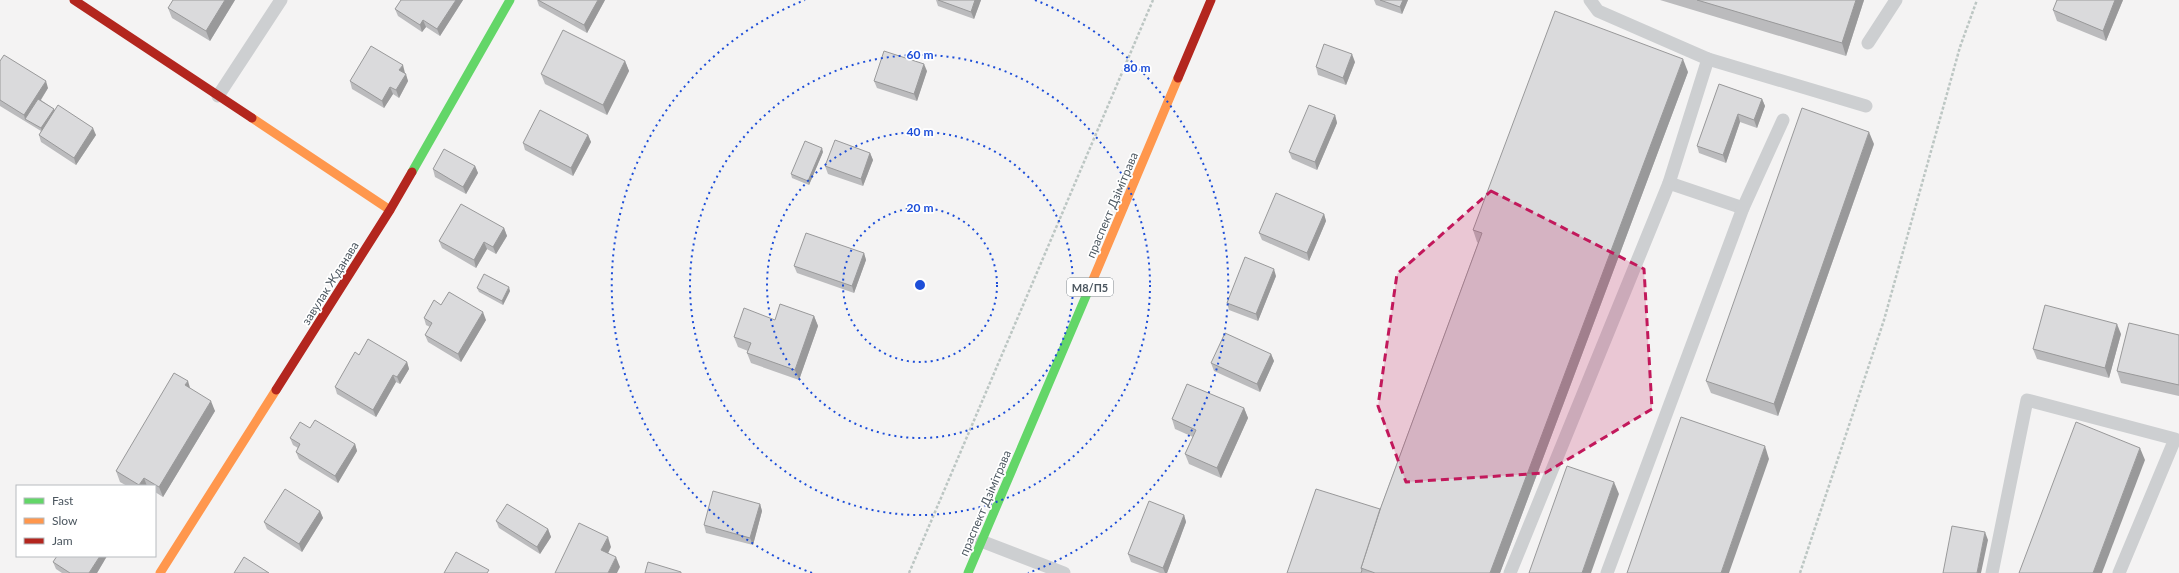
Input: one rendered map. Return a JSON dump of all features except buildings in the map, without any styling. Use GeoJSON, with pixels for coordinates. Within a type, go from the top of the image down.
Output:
{"type":"FeatureCollection","features":[{"type":"Feature","properties":{"kind":"street"},"geometry":{"type":"LineString","coordinates":[[74,0],[390,210]]}},
{"type":"Feature","properties":{"kind":"street","name":"завулак Жданава"},"geometry":{"type":"LineString","coordinates":[[160,573],[390,210],[510,0]]}},
{"type":"Feature","properties":{"kind":"street","name":"праспект Дзімітрава"},"geometry":{"type":"LineString","coordinates":[[968,573],[1212,0]]}},
{"type":"Feature","properties":{"kind":"lane"},"geometry":{"type":"LineString","coordinates":[[218,96],[281,0]]}},
{"type":"Feature","properties":{"kind":"lane"},"geometry":{"type":"LineString","coordinates":[[1590,0],[1598,11],[1708,59],[1866,106]]}},
{"type":"Feature","properties":{"kind":"lane"},"geometry":{"type":"LineString","coordinates":[[1868,43],[1896,0]]}},
{"type":"Feature","properties":{"kind":"lane"},"geometry":{"type":"LineString","coordinates":[[1510,573],[1669,183],[1708,59]]}},
{"type":"Feature","properties":{"kind":"lane"},"geometry":{"type":"LineString","coordinates":[[1607,573],[1743,208],[1783,120]]}},
{"type":"Feature","properties":{"kind":"lane"},"geometry":{"type":"LineString","coordinates":[[1669,183],[1743,208]]}},
{"type":"Feature","properties":{"kind":"lane"},"geometry":{"type":"LineString","coordinates":[[1992,573],[2027,400],[2175,439],[2119,573]]}},
{"type":"Feature","properties":{"kind":"lane"},"geometry":{"type":"LineString","coordinates":[[981,541],[1064,573]]}},
{"type":"Feature","properties":{"kind":"path"},"geometry":{"type":"LineString","coordinates":[[909,573],[1153,0]]}},
{"type":"Feature","properties":{"kind":"path"},"geometry":{"type":"LineString","coordinates":[[1800,573],[1884,320],[1960,47],[1976,0]]}},
{"type":"Feature","properties":{"kind":"highlighted area"},"geometry":{"type":"Polygon","coordinates":[[[1491,191],[1644,269],[1652,409],[1545,473],[1406,482],[1378,406],[1397,274],[1491,191]]]}},
{"type":"Feature","properties":{"kind":"traffic: fast"},"geometry":{"type":"LineString","coordinates":[[412,172],[510,0]]}},
{"type":"Feature","properties":{"kind":"traffic: fast"},"geometry":{"type":"LineString","coordinates":[[968,573],[1089,289]]}},
{"type":"Feature","properties":{"kind":"traffic: slow"},"geometry":{"type":"LineString","coordinates":[[1089,289],[1178,78]]}},
{"type":"Feature","properties":{"kind":"traffic: slow"},"geometry":{"type":"LineString","coordinates":[[252,118],[390,210]]}},
{"type":"Feature","properties":{"kind":"traffic: slow"},"geometry":{"type":"LineString","coordinates":[[160,573],[276,390]]}},
{"type":"Feature","properties":{"kind":"traffic: jam"},"geometry":{"type":"LineString","coordinates":[[74,0],[252,118]]}},
{"type":"Feature","properties":{"kind":"traffic: jam"},"geometry":{"type":"LineString","coordinates":[[1178,78],[1211,0]]}},
{"type":"Feature","properties":{"kind":"traffic: jam"},"geometry":{"type":"LineString","coordinates":[[276,390],[390,210],[412,172]]}}]}
